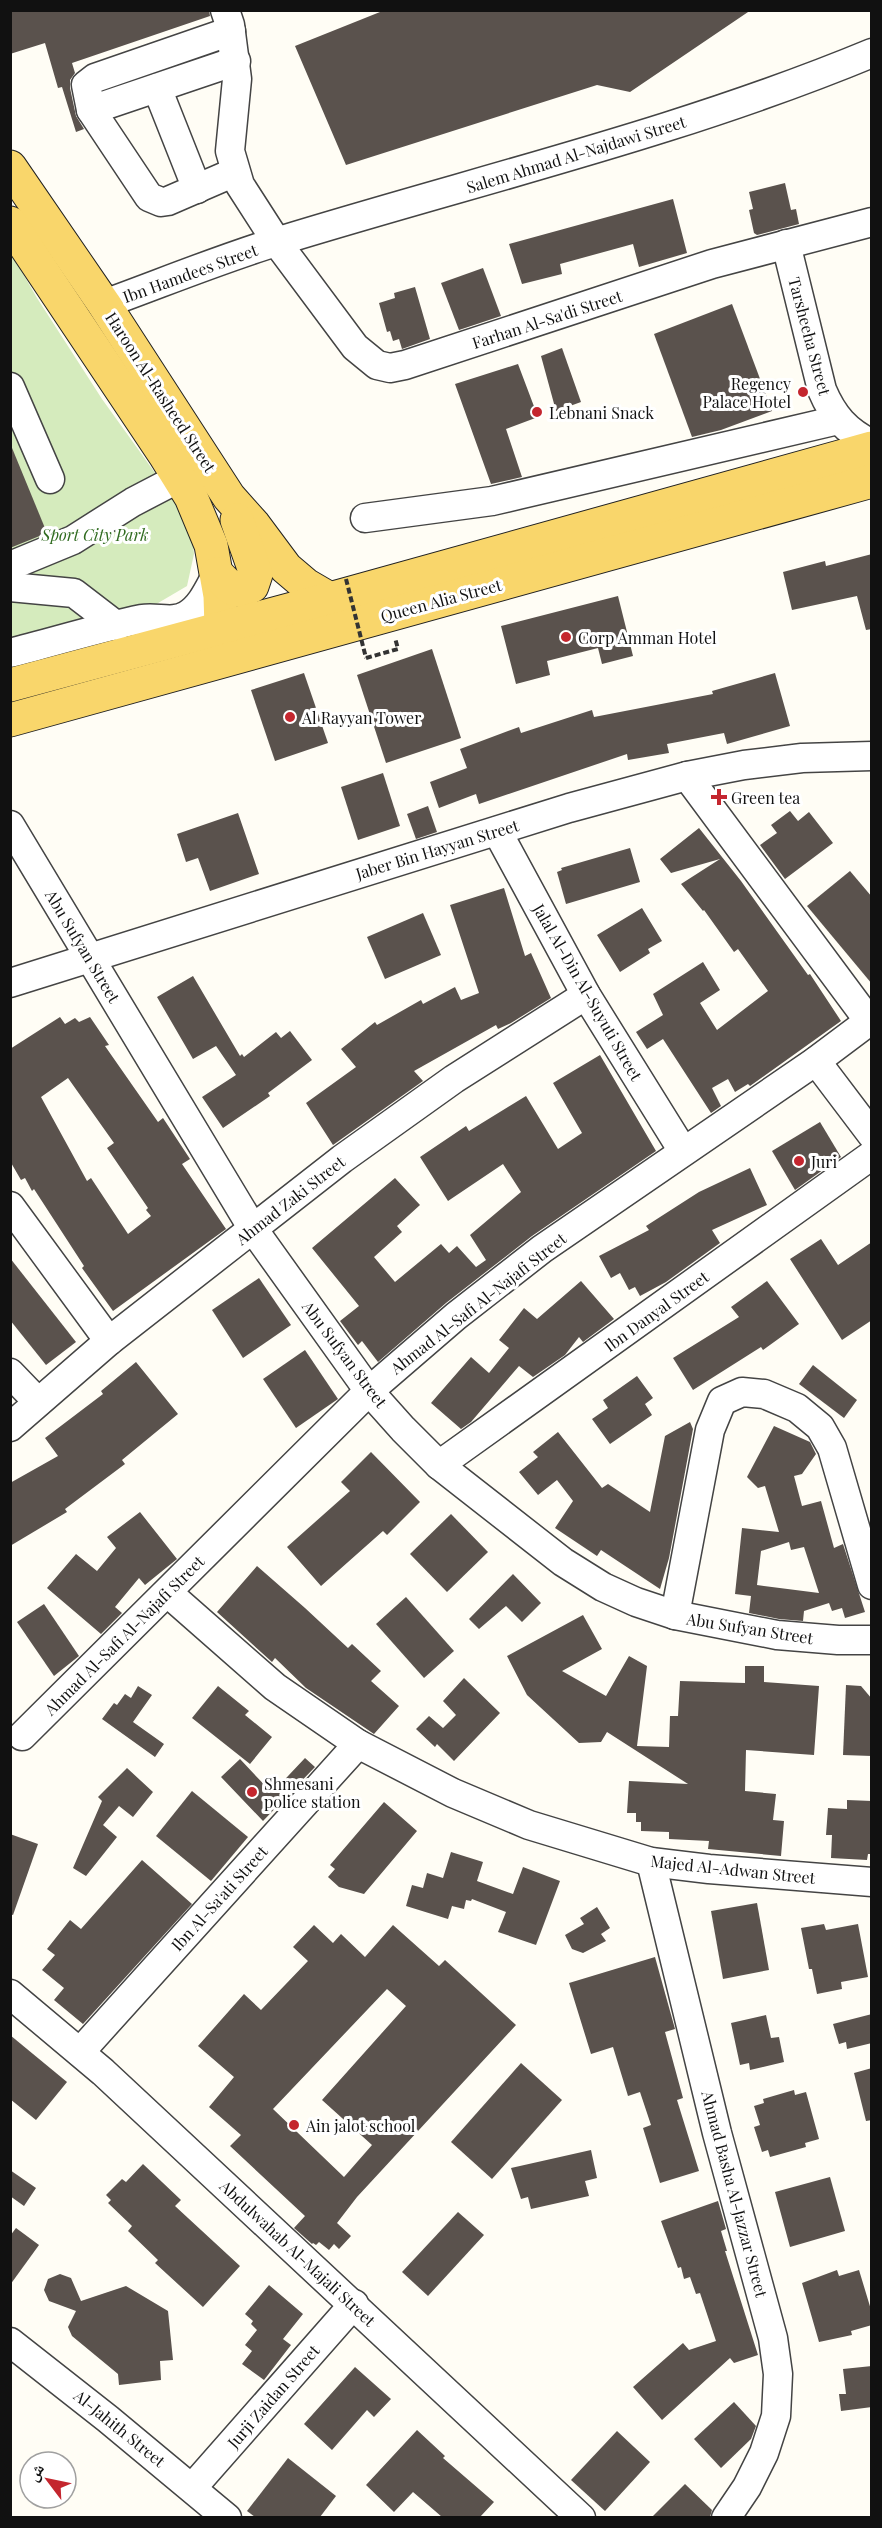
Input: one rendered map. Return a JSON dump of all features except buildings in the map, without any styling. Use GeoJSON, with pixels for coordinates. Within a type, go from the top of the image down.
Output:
{"type":"FeatureCollection","features":[{"type":"Feature","properties":{"kind":"main road","name":"Haroon Al-Rasheed Street"},"geometry":{"type":"LineString","coordinates":[[10,167],[104,304],[229,497],[254,525],[286,568],[306,585],[338,589]]}},
{"type":"Feature","properties":{"kind":"main road","name":"Haroon Al-Rasheed Street"},"geometry":{"type":"LineString","coordinates":[[10,224],[25,263],[179,478],[190,497],[210,545],[217,574],[221,627]]}},
{"type":"Feature","properties":{"kind":"main road","name":"Queen Alia Street"},"geometry":{"type":"LineString","coordinates":[[10,685],[221,627],[338,589],[872,446]]}},
{"type":"Feature","properties":{"kind":"main road","name":"Queen Alia Street"},"geometry":{"type":"LineString","coordinates":[[10,720],[872,481]]}},
{"type":"Feature","properties":{"kind":"main road"},"geometry":{"type":"LineString","coordinates":[[217,574],[231,588],[242,591],[252,586],[256,574],[229,497]]}},
{"type":"Feature","properties":{"kind":"street"},"geometry":{"type":"LineString","coordinates":[[228,21],[236,61],[236,92],[230,141],[235,172],[161,202],[149,197],[91,110],[87,85],[95,78],[228,21]]}},
{"type":"Feature","properties":{"kind":"street","name":"Salem Ahmad Al-Najdawi Street"},"geometry":{"type":"LineString","coordinates":[[276,242],[651,133],[768,93],[872,53]]}},
{"type":"Feature","properties":{"kind":"street"},"geometry":{"type":"LineString","coordinates":[[91,110],[236,61]]}},
{"type":"Feature","properties":{"kind":"street"},"geometry":{"type":"LineString","coordinates":[[157,88],[197,189]]}},
{"type":"Feature","properties":{"kind":"street","name":"Farhan Al-Sa'di Street"},"geometry":{"type":"LineString","coordinates":[[235,172],[276,242],[355,347],[377,365],[390,368],[417,362],[712,264],[872,222]]}},
{"type":"Feature","properties":{"kind":"street","name":"Ibn Hamdees Street"},"geometry":{"type":"LineString","coordinates":[[104,304],[276,242]]}},
{"type":"Feature","properties":{"kind":"street","name":"Tarsheeha Street"},"geometry":{"type":"LineString","coordinates":[[786,244],[822,390],[838,420],[848,430],[872,446]]}},
{"type":"Feature","properties":{"kind":"street"},"geometry":{"type":"LineString","coordinates":[[10,387],[50,479]]}},
{"type":"Feature","properties":{"kind":"street"},"geometry":{"type":"LineString","coordinates":[[365,518],[492,501],[838,420]]}},
{"type":"Feature","properties":{"kind":"street"},"geometry":{"type":"LineString","coordinates":[[10,566],[73,540],[133,502],[179,478]]}},
{"type":"Feature","properties":{"kind":"street"},"geometry":{"type":"LineString","coordinates":[[10,653],[145,618],[172,620],[189,614],[204,598],[217,574]]}},
{"type":"Feature","properties":{"kind":"street"},"geometry":{"type":"LineString","coordinates":[[10,587],[74,593],[117,626]]}},
{"type":"Feature","properties":{"kind":"street","name":"Jaber Bin Hayyan Street"},"geometry":{"type":"LineString","coordinates":[[10,983],[497,831],[687,776],[802,758],[872,756]]}},
{"type":"Feature","properties":{"kind":"street"},"geometry":{"type":"LineString","coordinates":[[687,776],[870,1020]]}},
{"type":"Feature","properties":{"kind":"street","name":"Abu Sufyan Street"},"geometry":{"type":"LineString","coordinates":[[10,825],[254,1229],[369,1391],[439,1466],[563,1562],[603,1587],[636,1602],[675,1616],[777,1635],[872,1640]]}},
{"type":"Feature","properties":{"kind":"street","name":"Jalal Al-Din Al-Suyuti Street"},"geometry":{"type":"LineString","coordinates":[[497,831],[586,995],[683,1151]]}},
{"type":"Feature","properties":{"kind":"street","name":"Ahmad Zaki Street"},"geometry":{"type":"LineString","coordinates":[[10,1427],[109,1341],[342,1159],[425,1098],[586,995]]}},
{"type":"Feature","properties":{"kind":"street","name":"Ahmad Al-Safi Al-Najafi Street"},"geometry":{"type":"LineString","coordinates":[[22,1736],[369,1391],[456,1316],[542,1250],[816,1061],[870,1020]]}},
{"type":"Feature","properties":{"kind":"street"},"geometry":{"type":"LineString","coordinates":[[816,1061],[872,1135]]}},
{"type":"Feature","properties":{"kind":"street","name":"Ibn Danyal Street"},"geometry":{"type":"LineString","coordinates":[[439,1466],[872,1155]]}},
{"type":"Feature","properties":{"kind":"street"},"geometry":{"type":"LineString","coordinates":[[10,1206],[109,1341]]}},
{"type":"Feature","properties":{"kind":"street"},"geometry":{"type":"LineString","coordinates":[[10,1374],[39,1402]]}},
{"type":"Feature","properties":{"kind":"street"},"geometry":{"type":"LineString","coordinates":[[675,1616],[710,1430],[722,1401],[742,1392],[764,1394],[797,1408],[820,1427],[832,1448],[872,1585]]}},
{"type":"Feature","properties":{"kind":"street","name":"Majed Al-Adwan Street"},"geometry":{"type":"LineString","coordinates":[[168,1593],[275,1687],[358,1744],[453,1793],[529,1825],[651,1862],[872,1882]]}},
{"type":"Feature","properties":{"kind":"street","name":"Ibn Al-Sa'ati Street"},"geometry":{"type":"LineString","coordinates":[[80,2052],[358,1744]]}},
{"type":"Feature","properties":{"kind":"street","name":"Ahmad Basha Al-Jazzar Street"},"geometry":{"type":"LineString","coordinates":[[651,1862],[717,2133],[773,2338],[778,2374],[776,2416],[764,2453],[747,2487],[726,2517]]}},
{"type":"Feature","properties":{"kind":"street","name":"Abdulwahab Al-Majali Street"},"geometry":{"type":"LineString","coordinates":[[10,1994],[80,2052],[581,2517]]}},
{"type":"Feature","properties":{"kind":"street","name":"Jurji Zaidan Street"},"geometry":{"type":"LineString","coordinates":[[192,2488],[354,2304]]}},
{"type":"Feature","properties":{"kind":"street","name":"Al-Jahith Street"},"geometry":{"type":"LineString","coordinates":[[10,2342],[227,2517]]}},
{"type":"Feature","properties":{"kind":"path"},"geometry":{"type":"LineString","coordinates":[[338,589],[366,658],[398,649]]}},
{"type":"Feature","properties":{"kind":"green space","name":"Sport City Park"},"geometry":{"type":"Polygon","coordinates":[[[10,251],[37,298],[102,399],[191,523],[194,554],[187,586],[153,606],[10,642],[10,251]]]}},
{"type":"Feature","properties":{"kind":"place","name":"Regency Palace Hotel"},"geometry":{"type":"Point","coordinates":[803,392]}},
{"type":"Feature","properties":{"kind":"place","name":"Lebnani Snack"},"geometry":{"type":"Point","coordinates":[537,412]}},
{"type":"Feature","properties":{"kind":"place","name":"Corp Amman Hotel"},"geometry":{"type":"Point","coordinates":[566,637]}},
{"type":"Feature","properties":{"kind":"place","name":"Al Rayyan Tower"},"geometry":{"type":"Point","coordinates":[290,717]}},
{"type":"Feature","properties":{"kind":"place","name":"Green tea"},"geometry":{"type":"Point","coordinates":[719,797]}},
{"type":"Feature","properties":{"kind":"place","name":"Juri"},"geometry":{"type":"Point","coordinates":[799,1161]}},
{"type":"Feature","properties":{"kind":"place","name":"Shmesani police station"},"geometry":{"type":"Point","coordinates":[252,1792]}},
{"type":"Feature","properties":{"kind":"place","name":"Ain jalot school"},"geometry":{"type":"Point","coordinates":[294,2125]}}]}
